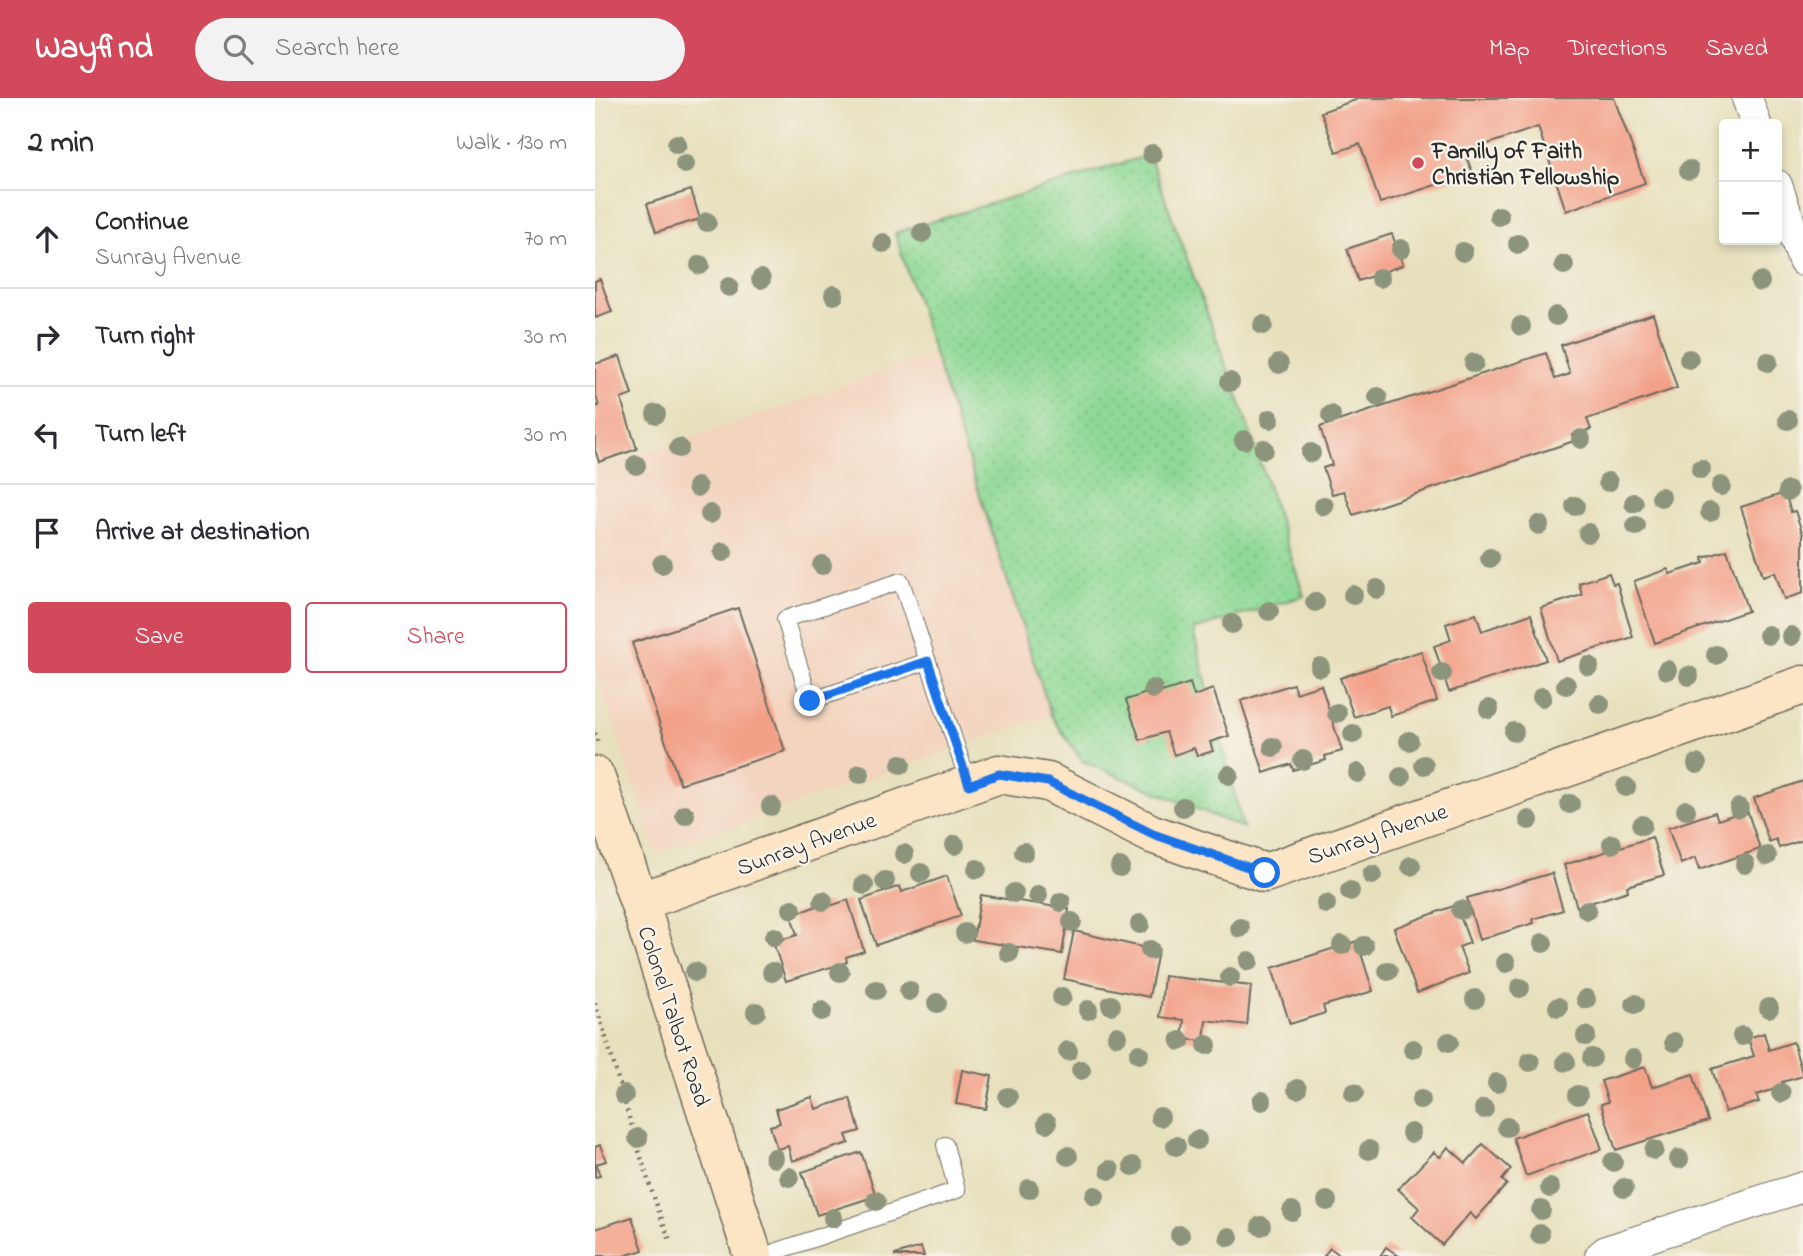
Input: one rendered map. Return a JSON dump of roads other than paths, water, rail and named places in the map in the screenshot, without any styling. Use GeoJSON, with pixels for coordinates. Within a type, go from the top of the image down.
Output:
{"type":"FeatureCollection","features":[{"type":"Feature","properties":{"kind":"street"},"geometry":{"type":"LineString","coordinates":[[1747,98],[1754,119]]}},
{"type":"Feature","properties":{"kind":"street"},"geometry":{"type":"LineString","coordinates":[[1782,192],[1795,212],[1803,261]]}},
{"type":"Feature","properties":{"kind":"street","name":"Sunray Avenue"},"geometry":{"type":"LineString","coordinates":[[639,902],[999,774],[1048,782],[1153,834],[1265,873],[1803,685]]}},
{"type":"Feature","properties":{"kind":"street","name":"Colonel Talbot Road"},"geometry":{"type":"LineString","coordinates":[[597,761],[639,902],[753,1256]]}},
{"type":"Feature","properties":{"kind":"street"},"geometry":{"type":"LineString","coordinates":[[1600,1256],[1606,1251],[1803,1186]]}},
{"type":"Feature","properties":{"kind":"lane"},"geometry":{"type":"LineString","coordinates":[[928,661],[810,701],[785,619],[901,581],[928,661],[969,785]]}},
{"type":"Feature","properties":{"kind":"lane"},"geometry":{"type":"LineString","coordinates":[[763,1256],[957,1190],[945,1145]]}},
{"type":"Feature","properties":{"kind":"place","name":"Family of Faith Christian Fellowship"},"geometry":{"type":"Point","coordinates":[1418,163]}}]}
